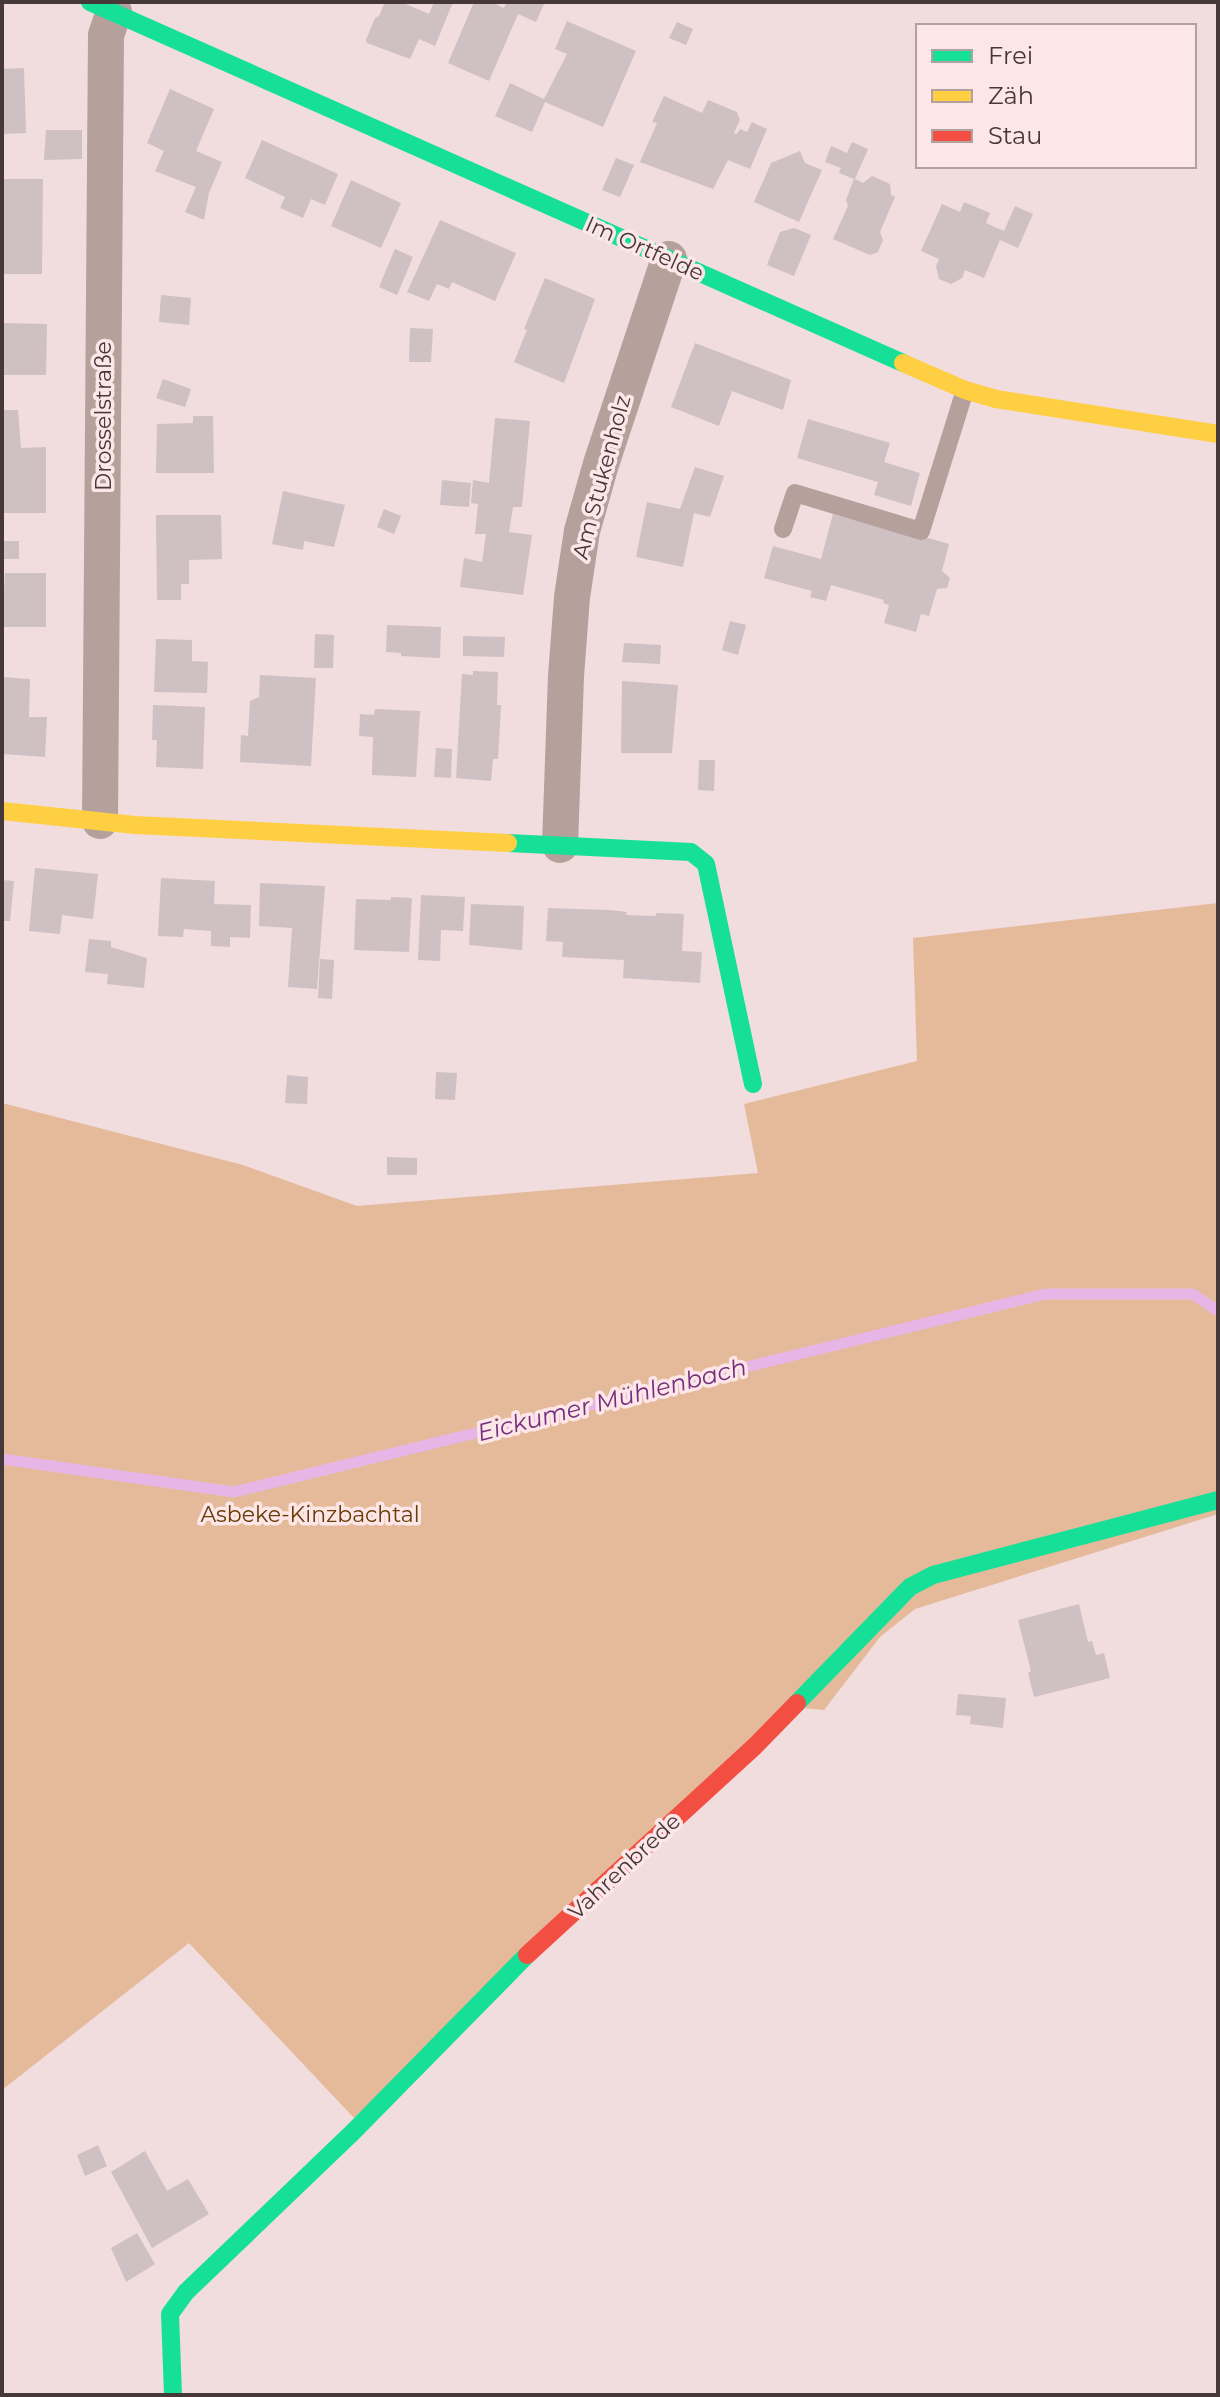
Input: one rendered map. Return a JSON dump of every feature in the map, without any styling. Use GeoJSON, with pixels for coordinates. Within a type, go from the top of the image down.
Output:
{"type":"FeatureCollection","features":[{"type":"Feature","properties":{"kind":"street","name":"Im Ortfelde"},"geometry":{"type":"LineString","coordinates":[[102,7],[965,390],[996,399],[1218,434]]}},
{"type":"Feature","properties":{"kind":"street","name":"Drosselstraße"},"geometry":{"type":"LineString","coordinates":[[100,821],[106,35],[102,7]]}},
{"type":"Feature","properties":{"kind":"street","name":"Am Stukenholz"},"geometry":{"type":"LineString","coordinates":[[560,845],[566,676],[572,597],[582,531],[669,259]]}},
{"type":"Feature","properties":{"kind":"street"},"geometry":{"type":"LineString","coordinates":[[2,811],[100,821],[691,852],[706,864],[753,1084]]}},
{"type":"Feature","properties":{"kind":"street","name":"Vahrenbrede"},"geometry":{"type":"LineString","coordinates":[[173,2395],[170,2314],[186,2292],[353,2132],[504,1976],[754,1747],[910,1587],[933,1575],[986,1559],[1218,1500]]}},
{"type":"Feature","properties":{"kind":"lane"},"geometry":{"type":"LineString","coordinates":[[783,529],[795,493],[921,531],[965,390]]}},
{"type":"Feature","properties":{"kind":"green space","name":"Asbeke-Kinzbachtal"},"geometry":{"type":"Polygon","coordinates":[[[1218,903],[1218,1514],[915,1609],[880,1637],[824,1710],[791,1707],[354,2118],[189,1943],[2,2090],[2,1103],[243,1165],[357,1206],[758,1173],[744,1104],[917,1061],[913,938],[1218,903]]]}},
{"type":"Feature","properties":{"kind":"building"},"geometry":{"type":"Polygon","coordinates":[[[385,2],[401,2],[429,14],[434,2],[453,2],[435,46],[419,39],[410,59],[367,43],[375,18],[385,2]]]}},
{"type":"Feature","properties":{"kind":"building"},"geometry":{"type":"Polygon","coordinates":[[[474,2],[491,2],[504,8],[506,2],[545,2],[536,22],[518,14],[489,81],[448,63],[474,2]]]}},
{"type":"Feature","properties":{"kind":"building"},"geometry":{"type":"Polygon","coordinates":[[[567,21],[636,51],[603,127],[545,102],[532,132],[495,116],[510,83],[544,99],[567,54],[555,49],[567,21]]]}},
{"type":"Feature","properties":{"kind":"building"},"geometry":{"type":"Polygon","coordinates":[[[677,22],[693,29],[686,45],[669,38],[677,22]]]}},
{"type":"Feature","properties":{"kind":"building"},"geometry":{"type":"Polygon","coordinates":[[[24,68],[26,133],[2,134],[2,69],[24,68]]]}},
{"type":"Feature","properties":{"kind":"building"},"geometry":{"type":"Polygon","coordinates":[[[170,89],[214,109],[196,151],[222,162],[209,193],[204,220],[185,212],[196,187],[155,171],[164,151],[147,143],[170,89]]]}},
{"type":"Feature","properties":{"kind":"building"},"geometry":{"type":"Polygon","coordinates":[[[664,96],[702,113],[708,100],[737,112],[740,120],[734,133],[737,134],[740,129],[747,132],[752,122],[767,129],[750,169],[728,160],[713,189],[640,162],[657,123],[652,122],[664,96]]]}},
{"type":"Feature","properties":{"kind":"building"},"geometry":{"type":"Polygon","coordinates":[[[46,130],[82,130],[82,159],[44,160],[46,130]]]}},
{"type":"Feature","properties":{"kind":"building"},"geometry":{"type":"Polygon","coordinates":[[[262,140],[338,174],[325,205],[311,199],[303,218],[280,208],[285,197],[245,178],[262,140]]]}},
{"type":"Feature","properties":{"kind":"building"},"geometry":{"type":"Polygon","coordinates":[[[852,142],[868,149],[855,179],[863,183],[872,176],[890,184],[891,195],[895,197],[880,232],[883,240],[878,252],[870,255],[833,239],[848,206],[846,200],[854,179],[839,173],[841,168],[825,162],[831,146],[847,153],[852,142]]]}},
{"type":"Feature","properties":{"kind":"building"},"geometry":{"type":"Polygon","coordinates":[[[800,151],[805,163],[822,170],[799,222],[754,202],[771,163],[800,151]]]}},
{"type":"Feature","properties":{"kind":"building"},"geometry":{"type":"Polygon","coordinates":[[[616,158],[634,165],[620,197],[602,190],[616,158]]]}},
{"type":"Feature","properties":{"kind":"building"},"geometry":{"type":"Polygon","coordinates":[[[2,179],[43,179],[42,274],[2,274],[2,179]]]}},
{"type":"Feature","properties":{"kind":"building"},"geometry":{"type":"Polygon","coordinates":[[[351,180],[401,203],[381,248],[331,226],[351,180]]]}},
{"type":"Feature","properties":{"kind":"building"},"geometry":{"type":"Polygon","coordinates":[[[964,202],[990,213],[986,223],[1004,231],[1015,206],[1033,214],[1018,248],[1000,240],[984,278],[965,270],[962,278],[951,284],[939,279],[936,266],[939,259],[921,251],[942,204],[960,212],[964,202]]]}},
{"type":"Feature","properties":{"kind":"building"},"geometry":{"type":"Polygon","coordinates":[[[440,220],[516,253],[495,301],[452,282],[449,289],[437,284],[429,301],[407,292],[440,220]]]}},
{"type":"Feature","properties":{"kind":"building"},"geometry":{"type":"Polygon","coordinates":[[[794,228],[811,235],[794,276],[767,265],[780,232],[794,228]]]}},
{"type":"Feature","properties":{"kind":"building"},"geometry":{"type":"Polygon","coordinates":[[[395,249],[413,257],[397,295],[379,287],[395,249]]]}},
{"type":"Feature","properties":{"kind":"building"},"geometry":{"type":"Polygon","coordinates":[[[545,278],[595,299],[564,383],[514,362],[545,278]]]}},
{"type":"Feature","properties":{"kind":"building"},"geometry":{"type":"Polygon","coordinates":[[[161,295],[191,298],[189,325],[159,322],[161,295]]]}},
{"type":"Feature","properties":{"kind":"building"},"geometry":{"type":"Polygon","coordinates":[[[3,323],[47,324],[46,375],[2,375],[3,323]]]}},
{"type":"Feature","properties":{"kind":"building"},"geometry":{"type":"Polygon","coordinates":[[[410,328],[433,329],[431,362],[409,362],[410,328]]]}},
{"type":"Feature","properties":{"kind":"building"},"geometry":{"type":"Polygon","coordinates":[[[695,343],[791,380],[783,410],[732,391],[719,426],[671,407],[695,343]]]}},
{"type":"Feature","properties":{"kind":"building"},"geometry":{"type":"Polygon","coordinates":[[[163,379],[191,389],[185,407],[156,398],[163,379]]]}},
{"type":"Feature","properties":{"kind":"building"},"geometry":{"type":"Polygon","coordinates":[[[2,410],[18,410],[21,448],[46,447],[46,513],[2,513],[2,410]]]}},
{"type":"Feature","properties":{"kind":"building"},"geometry":{"type":"Polygon","coordinates":[[[193,416],[213,416],[214,473],[156,473],[157,424],[193,423],[193,416]]]}},
{"type":"Feature","properties":{"kind":"building"},"geometry":{"type":"Polygon","coordinates":[[[495,418],[530,421],[522,507],[513,507],[509,532],[532,535],[523,595],[460,587],[464,558],[482,562],[486,534],[475,534],[478,504],[471,503],[473,480],[489,483],[495,418]]]}},
{"type":"Feature","properties":{"kind":"building"},"geometry":{"type":"Polygon","coordinates":[[[808,419],[890,443],[884,462],[920,473],[911,506],[874,495],[878,482],[797,458],[808,419]]]}},
{"type":"Feature","properties":{"kind":"building"},"geometry":{"type":"Polygon","coordinates":[[[695,467],[724,476],[710,517],[694,513],[683,567],[636,557],[647,502],[680,509],[695,467]]]}},
{"type":"Feature","properties":{"kind":"building"},"geometry":{"type":"Polygon","coordinates":[[[442,480],[471,483],[469,507],[440,505],[442,480]]]}},
{"type":"Feature","properties":{"kind":"building"},"geometry":{"type":"Polygon","coordinates":[[[283,491],[345,505],[334,547],[304,541],[303,550],[272,544],[283,491]]]}},
{"type":"Feature","properties":{"kind":"building"},"geometry":{"type":"Polygon","coordinates":[[[384,509],[401,516],[394,534],[377,527],[384,509]]]}},
{"type":"Feature","properties":{"kind":"building"},"geometry":{"type":"Polygon","coordinates":[[[833,514],[949,544],[942,571],[950,578],[947,588],[937,589],[929,616],[921,614],[916,632],[884,623],[889,605],[883,603],[884,600],[831,585],[826,601],[810,597],[812,591],[764,578],[773,546],[821,559],[833,514]]]}},
{"type":"Feature","properties":{"kind":"building"},"geometry":{"type":"Polygon","coordinates":[[[156,515],[221,515],[222,559],[189,560],[189,584],[181,584],[181,600],[157,600],[156,515]]]}},
{"type":"Feature","properties":{"kind":"building"},"geometry":{"type":"Polygon","coordinates":[[[2,541],[19,541],[19,559],[2,559],[2,541]]]}},
{"type":"Feature","properties":{"kind":"building"},"geometry":{"type":"Polygon","coordinates":[[[5,573],[46,573],[46,627],[2,627],[5,573]]]}},
{"type":"Feature","properties":{"kind":"building"},"geometry":{"type":"Polygon","coordinates":[[[730,621],[746,625],[738,655],[722,650],[730,621]]]}},
{"type":"Feature","properties":{"kind":"building"},"geometry":{"type":"Polygon","coordinates":[[[387,625],[441,627],[440,658],[386,652],[387,625]]]}},
{"type":"Feature","properties":{"kind":"building"},"geometry":{"type":"Polygon","coordinates":[[[315,634],[334,635],[333,668],[314,668],[315,634]]]}},
{"type":"Feature","properties":{"kind":"building"},"geometry":{"type":"Polygon","coordinates":[[[463,636],[505,637],[504,657],[463,656],[463,636]]]}},
{"type":"Feature","properties":{"kind":"building"},"geometry":{"type":"Polygon","coordinates":[[[156,639],[192,640],[192,661],[208,662],[207,693],[154,692],[156,639]]]}},
{"type":"Feature","properties":{"kind":"building"},"geometry":{"type":"Polygon","coordinates":[[[624,643],[661,645],[660,664],[622,662],[624,643]]]}},
{"type":"Feature","properties":{"kind":"building"},"geometry":{"type":"Polygon","coordinates":[[[473,671],[498,672],[497,705],[501,705],[498,759],[493,759],[491,781],[456,778],[462,674],[473,675],[473,671]]]}},
{"type":"Feature","properties":{"kind":"building"},"geometry":{"type":"Polygon","coordinates":[[[260,675],[316,678],[311,766],[240,762],[241,735],[248,736],[250,701],[259,697],[260,675]]]}},
{"type":"Feature","properties":{"kind":"building"},"geometry":{"type":"Polygon","coordinates":[[[2,677],[30,679],[29,717],[47,717],[45,757],[2,754],[2,677]]]}},
{"type":"Feature","properties":{"kind":"building"},"geometry":{"type":"Polygon","coordinates":[[[622,681],[678,685],[672,753],[621,753],[622,681]]]}},
{"type":"Feature","properties":{"kind":"building"},"geometry":{"type":"Polygon","coordinates":[[[153,705],[205,707],[203,769],[156,767],[157,740],[152,740],[153,705]]]}},
{"type":"Feature","properties":{"kind":"building"},"geometry":{"type":"Polygon","coordinates":[[[375,709],[420,711],[416,777],[372,775],[373,737],[359,736],[360,714],[374,715],[375,709]]]}},
{"type":"Feature","properties":{"kind":"building"},"geometry":{"type":"Polygon","coordinates":[[[436,748],[452,749],[451,778],[434,777],[436,748]]]}},
{"type":"Feature","properties":{"kind":"building"},"geometry":{"type":"Polygon","coordinates":[[[699,760],[715,760],[714,791],[698,790],[699,760]]]}},
{"type":"Feature","properties":{"kind":"building"},"geometry":{"type":"Polygon","coordinates":[[[35,868],[98,874],[93,919],[62,915],[60,934],[29,931],[35,868]]]}},
{"type":"Feature","properties":{"kind":"building"},"geometry":{"type":"Polygon","coordinates":[[[161,878],[215,881],[214,904],[251,905],[250,938],[230,937],[230,947],[211,946],[211,931],[184,929],[183,937],[158,936],[161,878]]]}},
{"type":"Feature","properties":{"kind":"building"},"geometry":{"type":"Polygon","coordinates":[[[2,880],[14,881],[10,921],[2,921],[2,880]]]}},
{"type":"Feature","properties":{"kind":"building"},"geometry":{"type":"Polygon","coordinates":[[[260,883],[325,886],[317,989],[288,987],[292,928],[259,926],[260,883]]]}},
{"type":"Feature","properties":{"kind":"building"},"geometry":{"type":"Polygon","coordinates":[[[421,895],[465,897],[463,931],[441,930],[440,961],[418,960],[421,895]]]}},
{"type":"Feature","properties":{"kind":"building"},"geometry":{"type":"Polygon","coordinates":[[[391,897],[412,898],[409,952],[354,950],[356,899],[391,900],[391,897]]]}},
{"type":"Feature","properties":{"kind":"building"},"geometry":{"type":"Polygon","coordinates":[[[471,904],[524,906],[522,950],[469,945],[471,904]]]}},
{"type":"Feature","properties":{"kind":"building"},"geometry":{"type":"Polygon","coordinates":[[[548,908],[610,910],[627,912],[626,915],[684,914],[682,951],[702,952],[700,983],[623,978],[624,960],[562,957],[563,942],[546,941],[548,908]]]}},
{"type":"Feature","properties":{"kind":"building"},"geometry":{"type":"Polygon","coordinates":[[[89,939],[111,941],[111,947],[147,958],[144,988],[107,984],[108,974],[85,972],[89,939]]]}},
{"type":"Feature","properties":{"kind":"building"},"geometry":{"type":"Polygon","coordinates":[[[320,959],[334,960],[332,999],[318,998],[320,959]]]}},
{"type":"Feature","properties":{"kind":"building"},"geometry":{"type":"Polygon","coordinates":[[[436,1072],[457,1073],[455,1100],[435,1099],[436,1072]]]}},
{"type":"Feature","properties":{"kind":"building"},"geometry":{"type":"Polygon","coordinates":[[[287,1075],[308,1077],[307,1104],[285,1103],[287,1075]]]}},
{"type":"Feature","properties":{"kind":"building"},"geometry":{"type":"Polygon","coordinates":[[[387,1157],[417,1158],[417,1175],[387,1175],[387,1157]]]}},
{"type":"Feature","properties":{"kind":"building"},"geometry":{"type":"Polygon","coordinates":[[[1079,1604],[1088,1642],[1092,1641],[1096,1655],[1104,1653],[1110,1678],[1034,1697],[1018,1620],[1079,1604]]]}},
{"type":"Feature","properties":{"kind":"building"},"geometry":{"type":"Polygon","coordinates":[[[958,1694],[1006,1698],[1003,1728],[970,1724],[971,1716],[956,1715],[958,1694]]]}},
{"type":"Feature","properties":{"kind":"building"},"geometry":{"type":"Polygon","coordinates":[[[98,2145],[107,2166],[85,2176],[77,2155],[98,2145]]]}},
{"type":"Feature","properties":{"kind":"building"},"geometry":{"type":"Polygon","coordinates":[[[145,2151],[167,2191],[188,2179],[209,2214],[152,2248],[111,2172],[145,2151]]]}},
{"type":"Feature","properties":{"kind":"building"},"geometry":{"type":"Polygon","coordinates":[[[137,2233],[155,2264],[126,2282],[111,2248],[137,2233]]]}},
{"type":"Feature","properties":{"kind":"waterway","name":"Eickumer Mühlenbach"},"geometry":{"type":"LineString","coordinates":[[2,1459],[234,1492],[1045,1294],[1193,1294],[1218,1311]]}},
{"type":"Feature","properties":{"kind":"traffic: fast"},"geometry":{"type":"LineString","coordinates":[[90,2],[903,363]]}},
{"type":"Feature","properties":{"kind":"traffic: fast"},"geometry":{"type":"LineString","coordinates":[[508,843],[691,852],[706,864],[753,1084]]}},
{"type":"Feature","properties":{"kind":"traffic: fast"},"geometry":{"type":"LineString","coordinates":[[797,1703],[910,1587],[933,1575],[1218,1500]]}},
{"type":"Feature","properties":{"kind":"traffic: fast"},"geometry":{"type":"LineString","coordinates":[[173,2395],[170,2314],[186,2292],[353,2132],[527,1955]]}},
{"type":"Feature","properties":{"kind":"traffic: slow"},"geometry":{"type":"LineString","coordinates":[[903,363],[965,390],[996,399],[1218,434]]}},
{"type":"Feature","properties":{"kind":"traffic: slow"},"geometry":{"type":"LineString","coordinates":[[2,811],[135,825],[508,843]]}},
{"type":"Feature","properties":{"kind":"traffic: jam"},"geometry":{"type":"LineString","coordinates":[[527,1955],[754,1747],[797,1703]]}}]}
